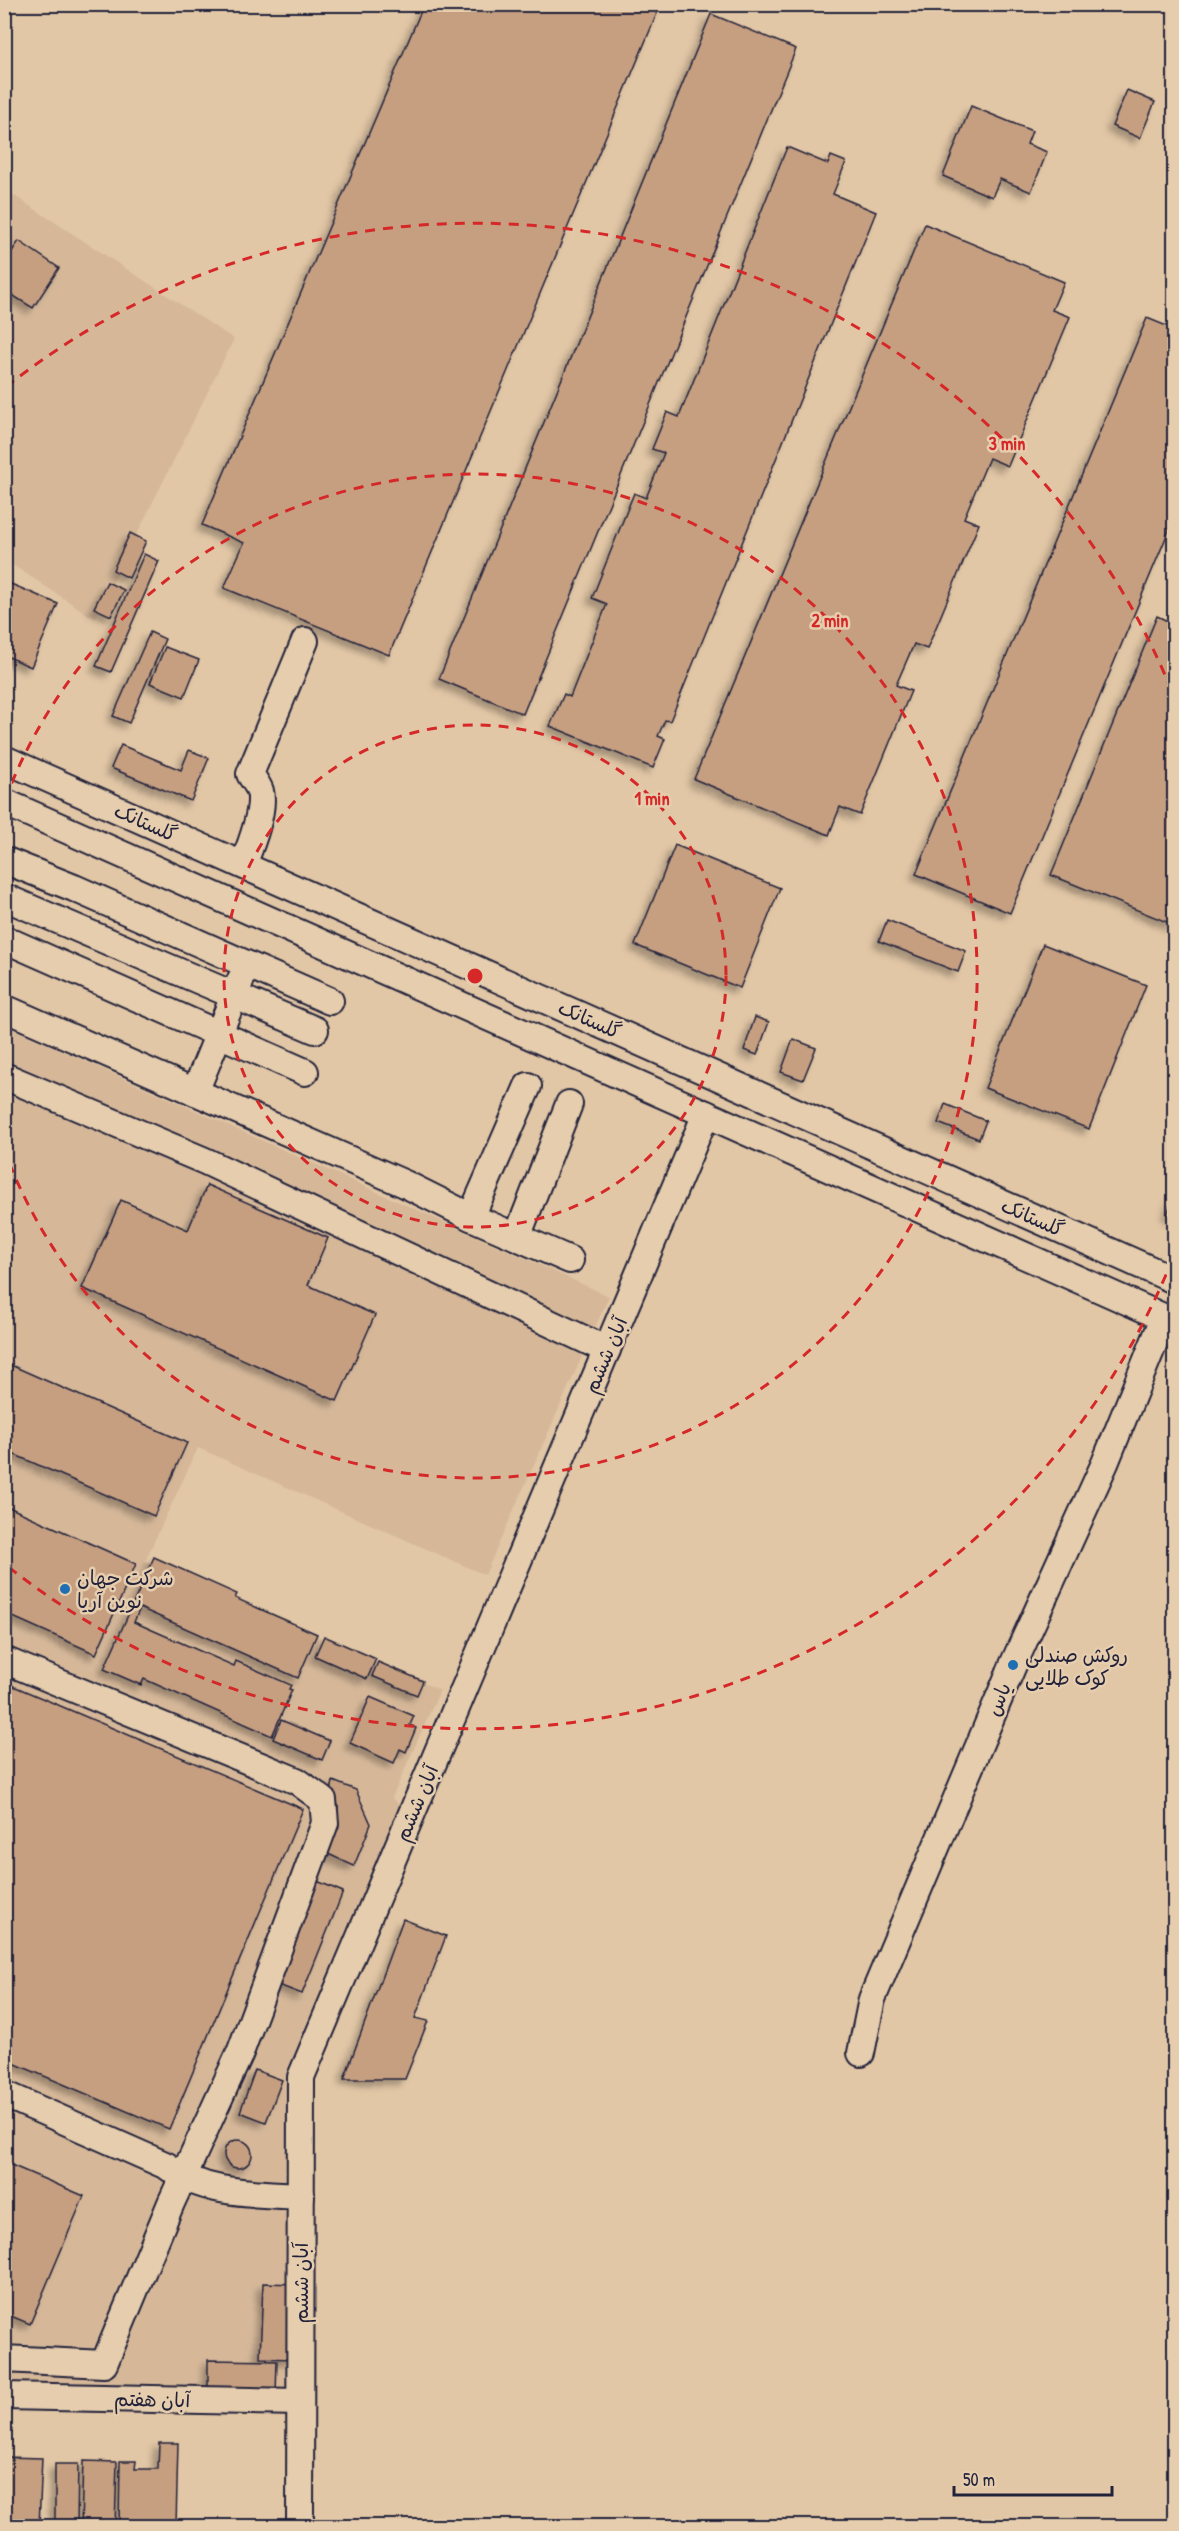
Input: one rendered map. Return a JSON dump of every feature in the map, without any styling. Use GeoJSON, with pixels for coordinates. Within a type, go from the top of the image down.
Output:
{"type":"FeatureCollection","features":[{"type":"Feature","properties":{"kind":"street"},"geometry":{"type":"LineString","coordinates":[[243,865],[253,841],[260,792],[250,774],[305,641]]}},
{"type":"Feature","properties":{"kind":"street","name":"گلستانک"},"geometry":{"type":"LineString","coordinates":[[4,759],[1174,1280]]}},
{"type":"Feature","properties":{"kind":"street","name":"گلستانک"},"geometry":{"type":"LineString","coordinates":[[4,802],[1169,1320]]}},
{"type":"Feature","properties":{"kind":"street"},"geometry":{"type":"LineString","coordinates":[[4,860],[74,888],[330,1001]]}},
{"type":"Feature","properties":{"kind":"street"},"geometry":{"type":"LineString","coordinates":[[4,897],[121,949],[234,994],[315,1030]]}},
{"type":"Feature","properties":{"kind":"street"},"geometry":{"type":"LineString","coordinates":[[4,939],[304,1072]]}},
{"type":"Feature","properties":{"kind":"street"},"geometry":{"type":"LineString","coordinates":[[195,1092],[247,964]]}},
{"type":"Feature","properties":{"kind":"street"},"geometry":{"type":"LineString","coordinates":[[4,1008],[405,1184],[471,1217],[570,1260]]}},
{"type":"Feature","properties":{"kind":"street"},"geometry":{"type":"LineString","coordinates":[[4,1076],[215,1165],[607,1350]]}},
{"type":"Feature","properties":{"kind":"street"},"geometry":{"type":"LineString","coordinates":[[471,1217],[528,1086]]}},
{"type":"Feature","properties":{"kind":"street"},"geometry":{"type":"LineString","coordinates":[[517,1237],[569,1104]]}},
{"type":"Feature","properties":{"kind":"street","name":"آبان ششم"},"geometry":{"type":"LineString","coordinates":[[300,2526],[301,2077],[706,1114]]}},
{"type":"Feature","properties":{"kind":"street","name":"یاس"},"geometry":{"type":"LineString","coordinates":[[861,2053],[872,1999],[1013,1665],[1169,1320]]}},
{"type":"Feature","properties":{"kind":"street"},"geometry":{"type":"LineString","coordinates":[[4,1660],[297,1780],[323,1800],[325,1823],[240,2053],[104,2364],[4,2359]]}},
{"type":"Feature","properties":{"kind":"street"},"geometry":{"type":"LineString","coordinates":[[4,2094],[167,2166],[183,2179],[226,2191],[301,2196]]}},
{"type":"Feature","properties":{"kind":"street","name":"آبان هفتم"},"geometry":{"type":"LineString","coordinates":[[4,2396],[300,2402]]}},
{"type":"Feature","properties":{"kind":"shaded area"},"geometry":{"type":"Polygon","coordinates":[[[4,189],[234,339],[95,619],[5,560],[4,189]]]}},
{"type":"Feature","properties":{"kind":"shaded area"},"geometry":{"type":"Polygon","coordinates":[[[5,1025],[609,1296],[485,1575],[198,1448],[145,1561],[440,1690],[392,1798],[402,1807],[296,2065],[291,2396],[5,2387],[5,1025]]]}},
{"type":"Feature","properties":{"kind":"building"},"geometry":{"type":"Polygon","coordinates":[[[424,4],[661,4],[389,655],[224,588],[244,543],[202,525],[424,4]]]}},
{"type":"Feature","properties":{"kind":"building"},"geometry":{"type":"Polygon","coordinates":[[[711,14],[796,49],[523,714],[439,679],[711,14]]]}},
{"type":"Feature","properties":{"kind":"building"},"geometry":{"type":"Polygon","coordinates":[[[1127,90],[1155,102],[1140,138],[1112,126],[1127,90]]]}},
{"type":"Feature","properties":{"kind":"building"},"geometry":{"type":"Polygon","coordinates":[[[971,106],[1032,131],[1027,144],[1047,152],[1031,192],[1000,179],[992,197],[943,176],[971,106]]]}},
{"type":"Feature","properties":{"kind":"building"},"geometry":{"type":"Polygon","coordinates":[[[787,147],[828,164],[831,156],[846,162],[833,194],[876,212],[670,721],[665,720],[658,736],[665,739],[653,768],[550,726],[564,694],[570,697],[607,604],[592,598],[634,493],[646,498],[664,453],[652,449],[667,412],[679,417],[787,147]]]}},
{"type":"Feature","properties":{"kind":"building"},"geometry":{"type":"Polygon","coordinates":[[[925,224],[1064,282],[1052,310],[1070,317],[1008,466],[989,458],[964,518],[979,524],[927,649],[914,644],[896,685],[911,691],[860,815],[840,807],[829,835],[694,779],[925,224]]]}},
{"type":"Feature","properties":{"kind":"building"},"geometry":{"type":"Polygon","coordinates":[[[19,241],[59,268],[33,308],[4,290],[4,263],[19,241]]]}},
{"type":"Feature","properties":{"kind":"building"},"geometry":{"type":"Polygon","coordinates":[[[1147,318],[1174,329],[1174,518],[1010,913],[916,874],[1147,318]]]}},
{"type":"Feature","properties":{"kind":"building"},"geometry":{"type":"Polygon","coordinates":[[[130,533],[146,541],[129,578],[113,570],[130,533]]]}},
{"type":"Feature","properties":{"kind":"building"},"geometry":{"type":"Polygon","coordinates":[[[144,554],[159,561],[111,672],[96,666],[144,554]]]}},
{"type":"Feature","properties":{"kind":"building"},"geometry":{"type":"Polygon","coordinates":[[[4,581],[58,604],[31,667],[4,655],[4,581]]]}},
{"type":"Feature","properties":{"kind":"building"},"geometry":{"type":"Polygon","coordinates":[[[107,582],[124,590],[111,616],[94,608],[107,582]]]}},
{"type":"Feature","properties":{"kind":"building"},"geometry":{"type":"Polygon","coordinates":[[[1157,616],[1174,624],[1174,925],[1051,875],[1157,616]]]}},
{"type":"Feature","properties":{"kind":"building"},"geometry":{"type":"Polygon","coordinates":[[[150,632],[165,639],[129,723],[113,716],[150,632]]]}},
{"type":"Feature","properties":{"kind":"building"},"geometry":{"type":"Polygon","coordinates":[[[165,647],[199,660],[184,697],[150,683],[165,647]]]}},
{"type":"Feature","properties":{"kind":"building"},"geometry":{"type":"Polygon","coordinates":[[[121,745],[181,770],[189,750],[209,758],[191,801],[111,768],[121,745]]]}},
{"type":"Feature","properties":{"kind":"building"},"geometry":{"type":"Polygon","coordinates":[[[675,845],[780,888],[740,988],[635,945],[675,845]]]}},
{"type":"Feature","properties":{"kind":"building"},"geometry":{"type":"Polygon","coordinates":[[[887,920],[966,951],[958,972],[879,941],[887,920]]]}},
{"type":"Feature","properties":{"kind":"building"},"geometry":{"type":"Polygon","coordinates":[[[1043,944],[1146,985],[1089,1129],[985,1088],[1043,944]]]}},
{"type":"Feature","properties":{"kind":"building"},"geometry":{"type":"Polygon","coordinates":[[[755,1017],[769,1022],[757,1055],[744,1050],[755,1017]]]}},
{"type":"Feature","properties":{"kind":"building"},"geometry":{"type":"Polygon","coordinates":[[[793,1039],[816,1048],[803,1080],[781,1072],[793,1039]]]}},
{"type":"Feature","properties":{"kind":"building"},"geometry":{"type":"Polygon","coordinates":[[[945,1104],[986,1121],[979,1139],[938,1123],[945,1104]]]}},
{"type":"Feature","properties":{"kind":"building"},"geometry":{"type":"Polygon","coordinates":[[[207,1185],[328,1238],[308,1285],[375,1315],[337,1401],[82,1288],[121,1200],[188,1230],[207,1185]]]}},
{"type":"Feature","properties":{"kind":"building"},"geometry":{"type":"Polygon","coordinates":[[[1174,1196],[1174,1217],[1167,1214],[1174,1196]]]}},
{"type":"Feature","properties":{"kind":"building"},"geometry":{"type":"Polygon","coordinates":[[[4,1362],[187,1443],[154,1516],[4,1450],[4,1362]]]}},
{"type":"Feature","properties":{"kind":"building","name":"شرکت جهان نوین آریا"},"geometry":{"type":"Polygon","coordinates":[[[4,1505],[136,1564],[96,1654],[4,1613],[4,1505]]]}},
{"type":"Feature","properties":{"kind":"building"},"geometry":{"type":"Polygon","coordinates":[[[154,1557],[237,1594],[235,1598],[317,1634],[298,1678],[140,1608],[134,1622],[234,1666],[236,1661],[291,1685],[289,1689],[292,1690],[272,1736],[144,1679],[141,1685],[104,1669],[154,1557]]]}},
{"type":"Feature","properties":{"kind":"building"},"geometry":{"type":"Polygon","coordinates":[[[324,1636],[376,1659],[367,1679],[315,1656],[324,1636]]]}},
{"type":"Feature","properties":{"kind":"building"},"geometry":{"type":"Polygon","coordinates":[[[378,1662],[423,1681],[417,1695],[372,1676],[378,1662]]]}},
{"type":"Feature","properties":{"kind":"building"},"geometry":{"type":"Polygon","coordinates":[[[4,1682],[303,1809],[169,2129],[4,2059],[4,1682]]]}},
{"type":"Feature","properties":{"kind":"building"},"geometry":{"type":"Polygon","coordinates":[[[370,1697],[414,1716],[410,1725],[416,1728],[406,1752],[400,1749],[394,1763],[350,1743],[370,1697]]]}},
{"type":"Feature","properties":{"kind":"building"},"geometry":{"type":"Polygon","coordinates":[[[281,1720],[330,1741],[322,1760],[273,1739],[281,1720]]]}},
{"type":"Feature","properties":{"kind":"building"},"geometry":{"type":"Polygon","coordinates":[[[333,1781],[356,1790],[371,1824],[354,1866],[324,1852],[338,1813],[338,1805],[331,1792],[333,1781]]]}},
{"type":"Feature","properties":{"kind":"building"},"geometry":{"type":"Polygon","coordinates":[[[317,1881],[343,1892],[302,1994],[276,1984],[317,1881]]]}},
{"type":"Feature","properties":{"kind":"building"},"geometry":{"type":"Polygon","coordinates":[[[403,1919],[446,1936],[415,2018],[428,2021],[405,2079],[344,2079],[403,1919]]]}},
{"type":"Feature","properties":{"kind":"building"},"geometry":{"type":"Polygon","coordinates":[[[255,2070],[282,2080],[266,2122],[240,2112],[255,2070]]]}},
{"type":"Feature","properties":{"kind":"building"},"geometry":{"type":"Polygon","coordinates":[[[238,2140],[248,2144],[252,2154],[248,2164],[238,2168],[228,2164],[224,2154],[228,2144],[238,2140]]]}},
{"type":"Feature","properties":{"kind":"building"},"geometry":{"type":"Polygon","coordinates":[[[4,2162],[84,2196],[30,2324],[4,2313],[4,2162]]]}},
{"type":"Feature","properties":{"kind":"building"},"geometry":{"type":"Polygon","coordinates":[[[263,2283],[296,2284],[293,2359],[260,2358],[263,2283]]]}},
{"type":"Feature","properties":{"kind":"building"},"geometry":{"type":"Polygon","coordinates":[[[208,2360],[277,2361],[276,2393],[208,2392],[208,2360]]]}},
{"type":"Feature","properties":{"kind":"building"},"geometry":{"type":"Polygon","coordinates":[[[159,2443],[178,2443],[176,2526],[119,2526],[120,2461],[136,2461],[135,2469],[158,2469],[159,2443]]]}},
{"type":"Feature","properties":{"kind":"building"},"geometry":{"type":"Polygon","coordinates":[[[4,2457],[42,2458],[39,2526],[4,2526],[4,2457]]]}},
{"type":"Feature","properties":{"kind":"building"},"geometry":{"type":"Polygon","coordinates":[[[83,2461],[117,2462],[115,2526],[81,2526],[83,2461]]]}},
{"type":"Feature","properties":{"kind":"building"},"geometry":{"type":"Polygon","coordinates":[[[55,2464],[78,2464],[77,2526],[55,2526],[55,2464]]]}},
{"type":"Feature","properties":{"kind":"place","name":"شرکت جهان نوین آریا"},"geometry":{"type":"Point","coordinates":[65,1589]}},
{"type":"Feature","properties":{"kind":"place","name":"روکش صندلی کوک طلایی"},"geometry":{"type":"Point","coordinates":[1013,1665]}}]}
